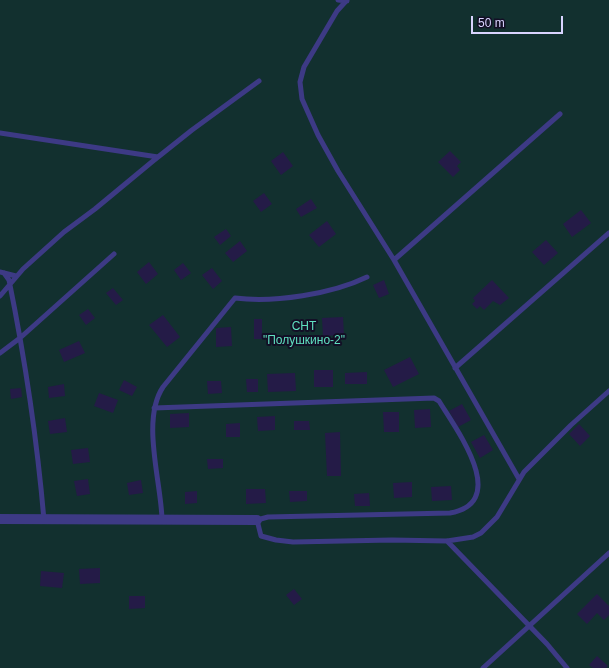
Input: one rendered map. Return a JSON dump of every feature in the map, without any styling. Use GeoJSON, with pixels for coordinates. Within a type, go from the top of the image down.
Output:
{"type":"FeatureCollection","features":[{"type":"Feature","properties":{"kind":"street"},"geometry":{"type":"LineString","coordinates":[[0,520],[257,520]]}},
{"type":"Feature","properties":{"kind":"lane"},"geometry":{"type":"LineString","coordinates":[[338,0],[347,0]]}},
{"type":"Feature","properties":{"kind":"lane"},"geometry":{"type":"LineString","coordinates":[[347,0],[337,11],[304,67],[300,82],[300,90],[305,106],[338,171],[394,260],[519,478]]}},
{"type":"Feature","properties":{"kind":"lane"},"geometry":{"type":"LineString","coordinates":[[0,296],[23,269],[64,232],[95,209],[158,157],[259,81]]}},
{"type":"Feature","properties":{"kind":"lane"},"geometry":{"type":"LineString","coordinates":[[394,260],[560,114]]}},
{"type":"Feature","properties":{"kind":"lane"},"geometry":{"type":"LineString","coordinates":[[0,133],[158,157]]}},
{"type":"Feature","properties":{"kind":"lane"},"geometry":{"type":"LineString","coordinates":[[455,368],[609,233]]}},
{"type":"Feature","properties":{"kind":"lane"},"geometry":{"type":"LineString","coordinates":[[0,353],[20,338],[114,254]]}},
{"type":"Feature","properties":{"kind":"lane"},"geometry":{"type":"LineString","coordinates":[[2,272],[16,276]]}},
{"type":"Feature","properties":{"kind":"lane"},"geometry":{"type":"LineString","coordinates":[[2,272],[9,285],[24,358],[41,482],[44,520]]}},
{"type":"Feature","properties":{"kind":"lane"},"geometry":{"type":"LineString","coordinates":[[162,519],[153,434],[154,408],[156,399],[163,387],[235,298],[248,300],[296,296],[342,287],[367,277]]}},
{"type":"Feature","properties":{"kind":"lane"},"geometry":{"type":"LineString","coordinates":[[154,408],[434,398],[439,401],[443,407],[469,452],[477,470],[477,494],[473,501],[461,511],[450,513],[268,517],[257,520],[261,536],[293,542],[392,540],[447,541],[472,537],[481,533],[490,525],[506,504],[519,478],[566,430],[609,391]]}},
{"type":"Feature","properties":{"kind":"lane"},"geometry":{"type":"LineString","coordinates":[[447,541],[547,644],[568,668]]}},
{"type":"Feature","properties":{"kind":"lane"},"geometry":{"type":"LineString","coordinates":[[483,668],[609,553]]}},
{"type":"Feature","properties":{"kind":"green space","name":"СНТ \"Полушкино-2\""},"geometry":{"type":"Polygon","coordinates":[[[0,0],[609,0],[609,668],[0,668],[0,0]]]}},
{"type":"Feature","properties":{"kind":"building"},"geometry":{"type":"Polygon","coordinates":[[[450,151],[461,162],[457,166],[460,170],[453,177],[438,162],[450,151]]]}},
{"type":"Feature","properties":{"kind":"building"},"geometry":{"type":"Polygon","coordinates":[[[283,152],[293,166],[281,175],[271,161],[283,152]]]}},
{"type":"Feature","properties":{"kind":"building"},"geometry":{"type":"Polygon","coordinates":[[[264,193],[272,204],[261,212],[253,201],[264,193]]]}},
{"type":"Feature","properties":{"kind":"building"},"geometry":{"type":"Polygon","coordinates":[[[311,199],[317,208],[301,217],[296,209],[311,199]]]}},
{"type":"Feature","properties":{"kind":"building"},"geometry":{"type":"Polygon","coordinates":[[[581,210],[591,223],[572,237],[563,224],[581,210]]]}},
{"type":"Feature","properties":{"kind":"building"},"geometry":{"type":"Polygon","coordinates":[[[327,221],[336,234],[319,247],[309,235],[327,221]]]}},
{"type":"Feature","properties":{"kind":"building"},"geometry":{"type":"Polygon","coordinates":[[[226,229],[231,236],[220,245],[214,237],[226,229]]]}},
{"type":"Feature","properties":{"kind":"building"},"geometry":{"type":"Polygon","coordinates":[[[546,240],[558,253],[544,265],[532,252],[546,240]]]}},
{"type":"Feature","properties":{"kind":"building"},"geometry":{"type":"Polygon","coordinates":[[[240,241],[247,251],[233,262],[225,253],[240,241]]]}},
{"type":"Feature","properties":{"kind":"building"},"geometry":{"type":"Polygon","coordinates":[[[149,262],[158,274],[146,284],[137,272],[149,262]]]}},
{"type":"Feature","properties":{"kind":"building"},"geometry":{"type":"Polygon","coordinates":[[[183,263],[191,273],[181,280],[174,270],[183,263]]]}},
{"type":"Feature","properties":{"kind":"building"},"geometry":{"type":"Polygon","coordinates":[[[212,268],[222,281],[213,289],[202,275],[212,268]]]}},
{"type":"Feature","properties":{"kind":"building"},"geometry":{"type":"Polygon","coordinates":[[[384,280],[389,294],[379,298],[373,285],[384,280]]]}},
{"type":"Feature","properties":{"kind":"building"},"geometry":{"type":"Polygon","coordinates":[[[492,280],[509,298],[500,305],[493,301],[484,310],[480,306],[477,309],[472,304],[475,301],[473,298],[492,280]]]}},
{"type":"Feature","properties":{"kind":"building"},"geometry":{"type":"Polygon","coordinates":[[[113,288],[123,300],[116,305],[106,293],[113,288]]]}},
{"type":"Feature","properties":{"kind":"building"},"geometry":{"type":"Polygon","coordinates":[[[88,309],[95,318],[86,325],[79,315],[88,309]]]}},
{"type":"Feature","properties":{"kind":"building"},"geometry":{"type":"Polygon","coordinates":[[[163,315],[180,337],[167,347],[149,325],[163,315]]]}},
{"type":"Feature","properties":{"kind":"building"},"geometry":{"type":"Polygon","coordinates":[[[343,317],[344,335],[323,336],[322,318],[343,317]]]}},
{"type":"Feature","properties":{"kind":"building"},"geometry":{"type":"Polygon","coordinates":[[[254,319],[262,319],[262,339],[254,339],[254,319]]]}},
{"type":"Feature","properties":{"kind":"building"},"geometry":{"type":"Polygon","coordinates":[[[231,327],[232,346],[216,347],[216,328],[231,327]]]}},
{"type":"Feature","properties":{"kind":"building"},"geometry":{"type":"Polygon","coordinates":[[[79,341],[85,353],[64,362],[59,350],[79,341]]]}},
{"type":"Feature","properties":{"kind":"building"},"geometry":{"type":"Polygon","coordinates":[[[410,357],[419,374],[393,387],[384,370],[410,357]]]}},
{"type":"Feature","properties":{"kind":"building"},"geometry":{"type":"Polygon","coordinates":[[[314,370],[333,370],[333,387],[314,387],[314,370]]]}},
{"type":"Feature","properties":{"kind":"building"},"geometry":{"type":"Polygon","coordinates":[[[367,372],[367,384],[345,384],[345,373],[367,372]]]}},
{"type":"Feature","properties":{"kind":"building"},"geometry":{"type":"Polygon","coordinates":[[[295,373],[296,391],[268,392],[267,374],[295,373]]]}},
{"type":"Feature","properties":{"kind":"building"},"geometry":{"type":"Polygon","coordinates":[[[246,379],[258,379],[258,392],[247,392],[246,379]]]}},
{"type":"Feature","properties":{"kind":"building"},"geometry":{"type":"Polygon","coordinates":[[[124,380],[137,387],[132,396],[119,390],[124,380]]]}},
{"type":"Feature","properties":{"kind":"building"},"geometry":{"type":"Polygon","coordinates":[[[207,381],[221,381],[222,393],[208,394],[207,381]]]}},
{"type":"Feature","properties":{"kind":"building"},"geometry":{"type":"Polygon","coordinates":[[[64,384],[65,396],[49,398],[48,387],[64,384]]]}},
{"type":"Feature","properties":{"kind":"building"},"geometry":{"type":"Polygon","coordinates":[[[21,388],[22,397],[11,399],[10,389],[21,388]]]}},
{"type":"Feature","properties":{"kind":"building"},"geometry":{"type":"Polygon","coordinates":[[[99,393],[118,400],[113,413],[94,406],[99,393]]]}},
{"type":"Feature","properties":{"kind":"building"},"geometry":{"type":"Polygon","coordinates":[[[462,404],[471,420],[458,427],[449,411],[462,404]]]}},
{"type":"Feature","properties":{"kind":"building"},"geometry":{"type":"Polygon","coordinates":[[[430,409],[431,427],[415,428],[414,410],[430,409]]]}},
{"type":"Feature","properties":{"kind":"building"},"geometry":{"type":"Polygon","coordinates":[[[383,412],[399,412],[399,432],[384,432],[383,412]]]}},
{"type":"Feature","properties":{"kind":"building"},"geometry":{"type":"Polygon","coordinates":[[[189,413],[189,427],[170,428],[170,414],[189,413]]]}},
{"type":"Feature","properties":{"kind":"building"},"geometry":{"type":"Polygon","coordinates":[[[275,416],[275,430],[258,431],[257,417],[275,416]]]}},
{"type":"Feature","properties":{"kind":"building"},"geometry":{"type":"Polygon","coordinates":[[[65,418],[67,432],[50,434],[48,421],[65,418]]]}},
{"type":"Feature","properties":{"kind":"building"},"geometry":{"type":"Polygon","coordinates":[[[294,421],[309,421],[310,430],[294,430],[294,421]]]}},
{"type":"Feature","properties":{"kind":"building"},"geometry":{"type":"Polygon","coordinates":[[[240,423],[240,437],[226,437],[226,424],[240,423]]]}},
{"type":"Feature","properties":{"kind":"building"},"geometry":{"type":"Polygon","coordinates":[[[579,424],[590,436],[580,446],[569,434],[579,424]]]}},
{"type":"Feature","properties":{"kind":"building"},"geometry":{"type":"Polygon","coordinates":[[[340,432],[341,476],[327,476],[325,433],[340,432]]]}},
{"type":"Feature","properties":{"kind":"building"},"geometry":{"type":"Polygon","coordinates":[[[484,435],[493,450],[480,458],[471,442],[484,435]]]}},
{"type":"Feature","properties":{"kind":"building"},"geometry":{"type":"Polygon","coordinates":[[[88,448],[90,462],[73,464],[71,450],[88,448]]]}},
{"type":"Feature","properties":{"kind":"building"},"geometry":{"type":"Polygon","coordinates":[[[207,459],[223,459],[223,468],[208,469],[207,459]]]}},
{"type":"Feature","properties":{"kind":"building"},"geometry":{"type":"Polygon","coordinates":[[[88,479],[90,494],[77,496],[74,481],[88,479]]]}},
{"type":"Feature","properties":{"kind":"building"},"geometry":{"type":"Polygon","coordinates":[[[141,480],[143,493],[129,495],[127,483],[141,480]]]}},
{"type":"Feature","properties":{"kind":"building"},"geometry":{"type":"Polygon","coordinates":[[[412,482],[412,497],[394,498],[393,483],[412,482]]]}},
{"type":"Feature","properties":{"kind":"building"},"geometry":{"type":"Polygon","coordinates":[[[451,486],[452,500],[432,501],[431,487],[451,486]]]}},
{"type":"Feature","properties":{"kind":"building"},"geometry":{"type":"Polygon","coordinates":[[[246,489],[265,489],[266,503],[246,504],[246,489]]]}},
{"type":"Feature","properties":{"kind":"building"},"geometry":{"type":"Polygon","coordinates":[[[197,491],[197,503],[185,504],[185,492],[197,491]]]}},
{"type":"Feature","properties":{"kind":"building"},"geometry":{"type":"Polygon","coordinates":[[[289,491],[307,491],[307,501],[290,502],[289,491]]]}},
{"type":"Feature","properties":{"kind":"building"},"geometry":{"type":"Polygon","coordinates":[[[369,493],[370,506],[355,506],[354,494],[369,493]]]}},
{"type":"Feature","properties":{"kind":"building"},"geometry":{"type":"Polygon","coordinates":[[[100,568],[100,583],[80,584],[79,569],[100,568]]]}},
{"type":"Feature","properties":{"kind":"building"},"geometry":{"type":"Polygon","coordinates":[[[41,571],[64,573],[62,588],[40,586],[41,571]]]}},
{"type":"Feature","properties":{"kind":"building"},"geometry":{"type":"Polygon","coordinates":[[[294,589],[302,599],[294,605],[286,595],[294,589]]]}},
{"type":"Feature","properties":{"kind":"building"},"geometry":{"type":"Polygon","coordinates":[[[597,594],[609,606],[609,615],[604,620],[597,613],[587,624],[577,614],[597,594]]]}},
{"type":"Feature","properties":{"kind":"building"},"geometry":{"type":"Polygon","coordinates":[[[129,596],[145,596],[145,608],[129,609],[129,596]]]}},
{"type":"Feature","properties":{"kind":"building"},"geometry":{"type":"Polygon","coordinates":[[[597,656],[608,666],[606,668],[593,668],[589,665],[597,656]]]}}]}
